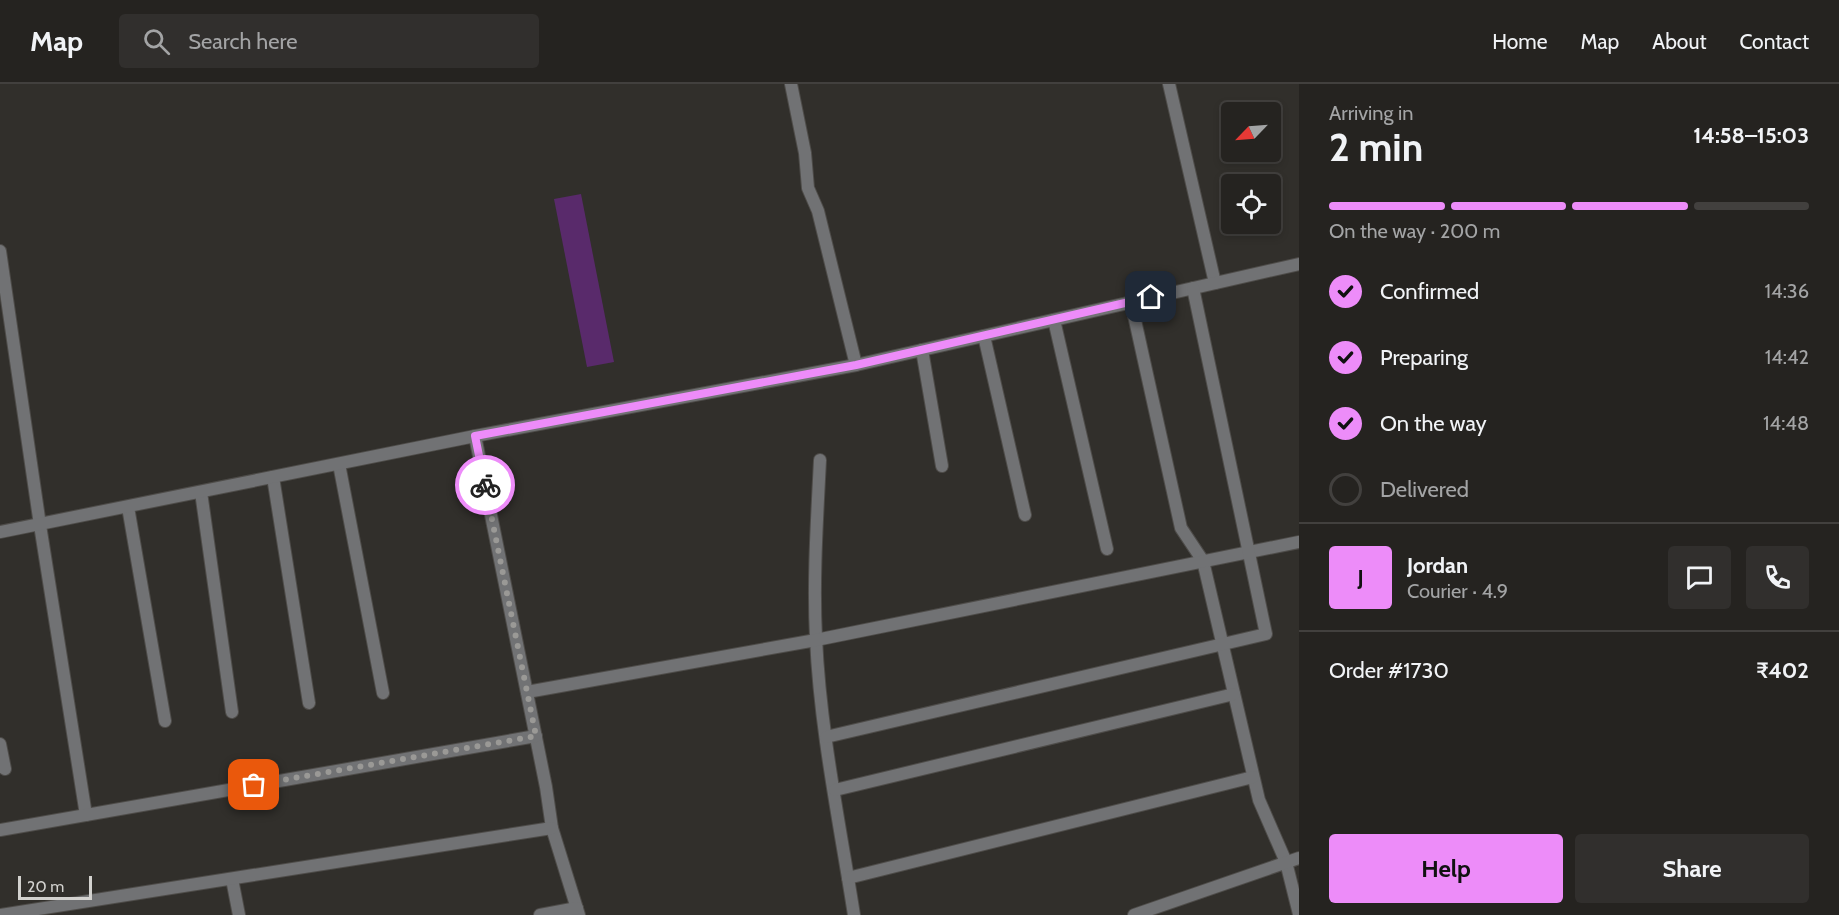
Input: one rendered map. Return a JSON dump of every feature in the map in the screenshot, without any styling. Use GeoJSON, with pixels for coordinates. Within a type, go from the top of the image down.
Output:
{"type":"FeatureCollection","features":[{"type":"Feature","properties":{"kind":"street"},"geometry":{"type":"LineString","coordinates":[[791,84],[805,153],[808,188],[818,211],[856,365]]}},
{"type":"Feature","properties":{"kind":"street"},"geometry":{"type":"LineString","coordinates":[[1169,84],[1215,283]]}},
{"type":"Feature","properties":{"kind":"street"},"geometry":{"type":"LineString","coordinates":[[0,251],[86,815]]}},
{"type":"Feature","properties":{"kind":"street"},"geometry":{"type":"LineString","coordinates":[[0,532],[475,436],[856,365],[1299,264]]}},
{"type":"Feature","properties":{"kind":"street"},"geometry":{"type":"LineString","coordinates":[[826,736],[1266,634],[1193,288]]}},
{"type":"Feature","properties":{"kind":"street"},"geometry":{"type":"LineString","coordinates":[[1131,302],[1181,528],[1203,561],[1259,800],[1286,862],[1299,914]]}},
{"type":"Feature","properties":{"kind":"street"},"geometry":{"type":"LineString","coordinates":[[1054,320],[1107,549]]}},
{"type":"Feature","properties":{"kind":"street"},"geometry":{"type":"LineString","coordinates":[[984,336],[1025,515]]}},
{"type":"Feature","properties":{"kind":"street"},"geometry":{"type":"LineString","coordinates":[[922,350],[942,466]]}},
{"type":"Feature","properties":{"kind":"street"},"geometry":{"type":"LineString","coordinates":[[475,436],[536,736],[552,828],[578,912],[540,915]]}},
{"type":"Feature","properties":{"kind":"street"},"geometry":{"type":"LineString","coordinates":[[820,460],[814,561],[816,640],[826,736],[854,915]]}},
{"type":"Feature","properties":{"kind":"street"},"geometry":{"type":"LineString","coordinates":[[339,464],[383,693]]}},
{"type":"Feature","properties":{"kind":"street"},"geometry":{"type":"LineString","coordinates":[[273,477],[309,703]]}},
{"type":"Feature","properties":{"kind":"street"},"geometry":{"type":"LineString","coordinates":[[201,492],[232,712]]}},
{"type":"Feature","properties":{"kind":"street"},"geometry":{"type":"LineString","coordinates":[[128,507],[165,721]]}},
{"type":"Feature","properties":{"kind":"street"},"geometry":{"type":"LineString","coordinates":[[527,692],[816,640],[1299,542]]}},
{"type":"Feature","properties":{"kind":"street"},"geometry":{"type":"LineString","coordinates":[[835,790],[1234,694]]}},
{"type":"Feature","properties":{"kind":"street"},"geometry":{"type":"LineString","coordinates":[[0,830],[536,736]]}},
{"type":"Feature","properties":{"kind":"street"},"geometry":{"type":"LineString","coordinates":[[0,744],[5,769]]}},
{"type":"Feature","properties":{"kind":"street"},"geometry":{"type":"LineString","coordinates":[[848,878],[1253,777]]}},
{"type":"Feature","properties":{"kind":"street"},"geometry":{"type":"LineString","coordinates":[[0,915],[552,828]]}},
{"type":"Feature","properties":{"kind":"street"},"geometry":{"type":"LineString","coordinates":[[1134,915],[1299,858]]}},
{"type":"Feature","properties":{"kind":"street"},"geometry":{"type":"LineString","coordinates":[[232,879],[239,915]]}},
{"type":"Feature","properties":{"kind":"building"},"geometry":{"type":"Polygon","coordinates":[[[581,194],[614,362],[587,367],[554,199],[581,194]]]}},
{"type":"Feature","properties":{"kind":"way so far"},"geometry":{"type":"LineString","coordinates":[[254,785],[536,736],[485,485]]}},
{"type":"Feature","properties":{"kind":"route"},"geometry":{"type":"LineString","coordinates":[[485,485],[475,436],[856,365],[1151,297]]}}]}
